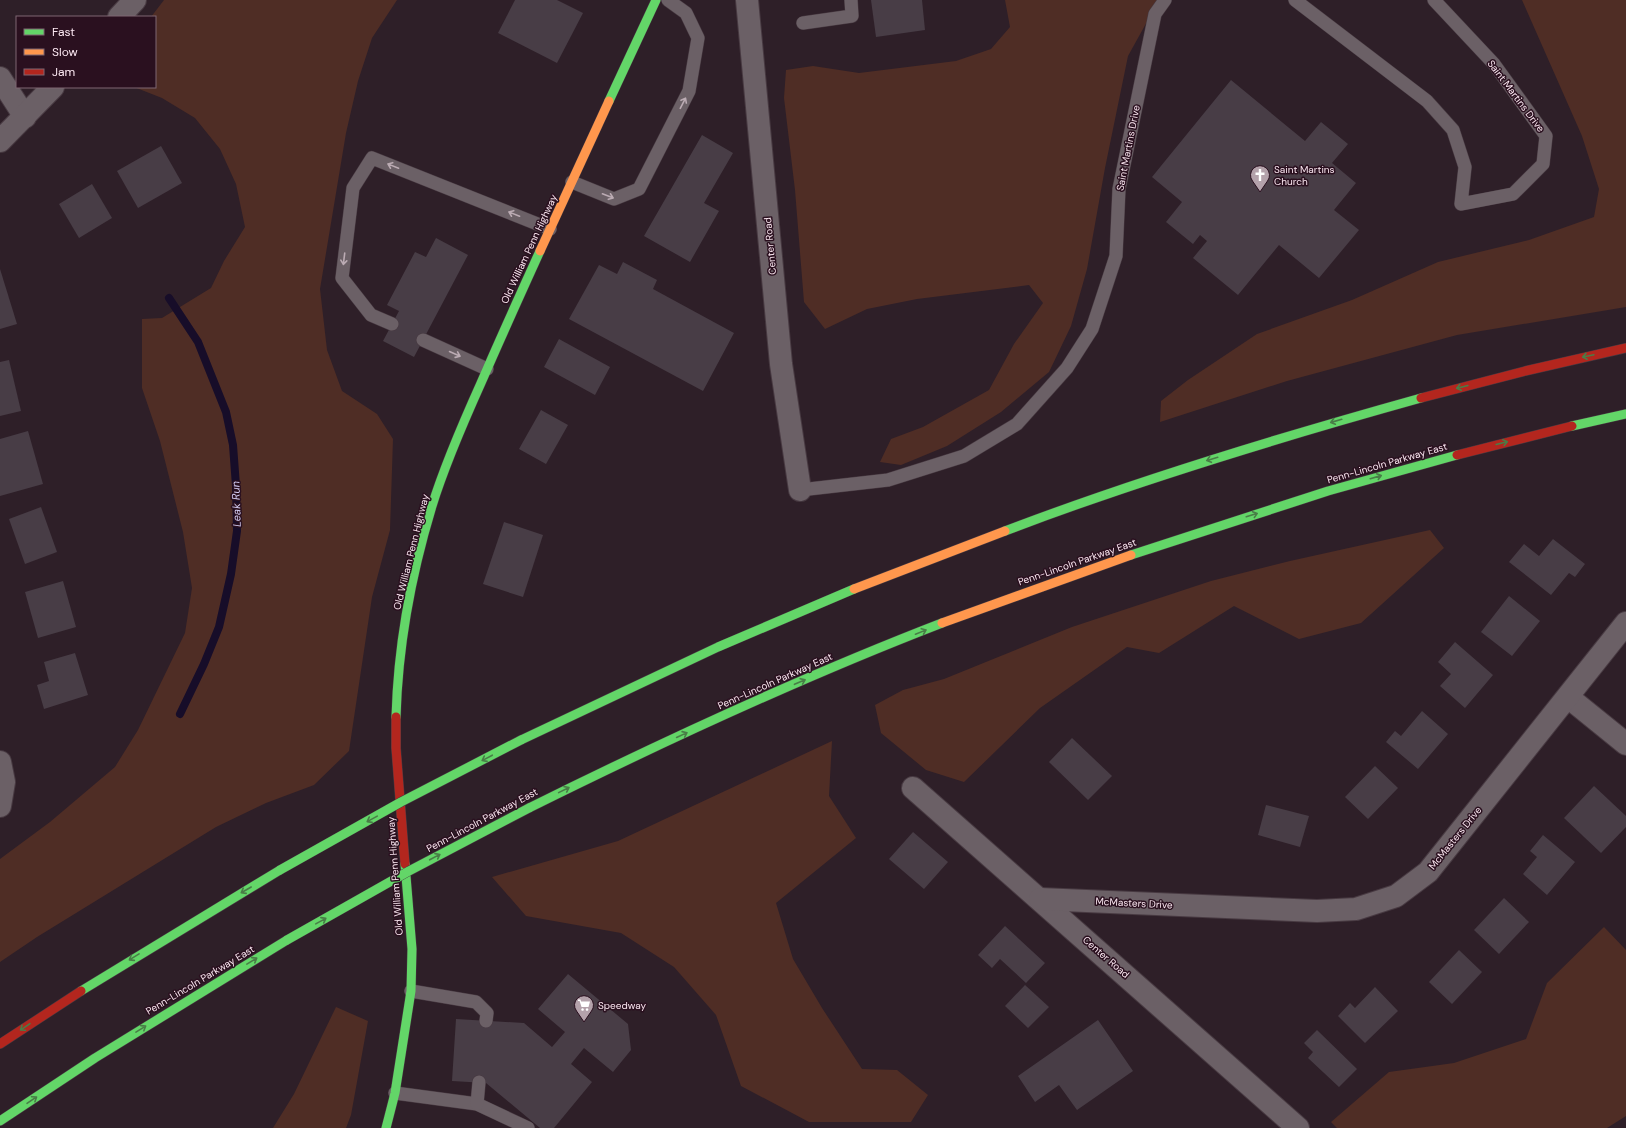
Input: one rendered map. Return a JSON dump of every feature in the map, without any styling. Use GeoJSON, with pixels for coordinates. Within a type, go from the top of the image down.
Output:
{"type":"FeatureCollection","features":[{"type":"Feature","properties":{"kind":"main road","name":"Old William Penn Highway"},"geometry":{"type":"LineString","coordinates":[[386,1128],[395,1093],[411,991],[412,950],[396,748],[397,684],[401,646],[416,569],[432,506],[460,431],[550,229],[656,0]]}},
{"type":"Feature","properties":{"kind":"main road"},"geometry":{"type":"LineString","coordinates":[[0,1044],[60,1003],[169,935],[401,802],[521,740],[621,691],[722,645],[837,596],[957,548],[1073,506],[1195,465],[1320,426],[1437,393],[1559,362],[1626,348]]}},
{"type":"Feature","properties":{"kind":"main road","name":"Penn-Lincoln Parkway East"},"geometry":{"type":"LineString","coordinates":[[0,1121],[95,1058],[287,940],[409,871],[529,808],[633,757],[748,704],[861,655],[980,609],[1095,567],[1215,526],[1453,455],[1573,425],[1626,414]]}},
{"type":"Feature","properties":{"kind":"street"},"geometry":{"type":"LineString","coordinates":[[120,16],[135,0]]}},
{"type":"Feature","properties":{"kind":"street","name":"Center Road"},"geometry":{"type":"LineString","coordinates":[[747,0],[781,364],[800,490]]}},
{"type":"Feature","properties":{"kind":"street"},"geometry":{"type":"LineString","coordinates":[[0,78],[25,117]]}},
{"type":"Feature","properties":{"kind":"street"},"geometry":{"type":"LineString","coordinates":[[0,142],[52,88]]}},
{"type":"Feature","properties":{"kind":"street","name":"McMasters Drive"},"geometry":{"type":"LineString","coordinates":[[1040,899],[1317,911],[1356,909],[1396,896],[1428,872],[1626,623]]}},
{"type":"Feature","properties":{"kind":"street"},"geometry":{"type":"LineString","coordinates":[[1568,697],[1626,744]]}},
{"type":"Feature","properties":{"kind":"street"},"geometry":{"type":"LineString","coordinates":[[0,762],[4,782],[0,806]]}},
{"type":"Feature","properties":{"kind":"street","name":"Center Road"},"geometry":{"type":"LineString","coordinates":[[913,788],[1298,1128]]}},
{"type":"Feature","properties":{"kind":"lane"},"geometry":{"type":"LineString","coordinates":[[572,182],[614,199],[639,189],[689,91],[698,38],[686,13],[668,0]]}},
{"type":"Feature","properties":{"kind":"lane"},"geometry":{"type":"LineString","coordinates":[[803,23],[852,16],[851,0]]}},
{"type":"Feature","properties":{"kind":"lane","name":"Saint Martins Drive"},"geometry":{"type":"LineString","coordinates":[[800,490],[888,480],[964,456],[1017,424],[1067,368],[1092,329],[1116,256],[1119,189],[1155,14],[1165,0]]}},
{"type":"Feature","properties":{"kind":"lane","name":"Saint Martins Drive"},"geometry":{"type":"LineString","coordinates":[[1295,0],[1427,101],[1453,130],[1465,167],[1461,204],[1513,194],[1543,164],[1546,136],[1494,64],[1434,0]]}},
{"type":"Feature","properties":{"kind":"lane"},"geometry":{"type":"LineString","coordinates":[[392,324],[371,315],[342,278],[353,188],[372,158],[550,229]]}},
{"type":"Feature","properties":{"kind":"lane"},"geometry":{"type":"LineString","coordinates":[[423,340],[487,369]]}},
{"type":"Feature","properties":{"kind":"lane"},"geometry":{"type":"LineString","coordinates":[[411,991],[476,1002],[487,1013],[486,1021]]}},
{"type":"Feature","properties":{"kind":"lane"},"geometry":{"type":"LineString","coordinates":[[477,1104],[479,1082]]}},
{"type":"Feature","properties":{"kind":"lane"},"geometry":{"type":"LineString","coordinates":[[395,1093],[477,1104],[528,1128]]}},
{"type":"Feature","properties":{"kind":"shaded area"},"geometry":{"type":"Polygon","coordinates":[[[164,0],[397,0],[372,38],[358,81],[346,133],[320,289],[327,350],[342,391],[377,414],[393,439],[390,530],[372,597],[349,751],[314,785],[266,803],[216,827],[37,937],[0,962],[0,859],[50,822],[115,767],[138,730],[185,633],[192,588],[183,532],[160,441],[142,388],[142,319],[162,318],[211,288],[224,261],[245,227],[236,184],[220,149],[195,118],[162,98],[137,88],[156,88],[156,16],[152,16],[164,0]]]}},
{"type":"Feature","properties":{"kind":"shaded area"},"geometry":{"type":"Polygon","coordinates":[[[1005,0],[1159,0],[1128,56],[1105,168],[1087,269],[1071,326],[1049,372],[1001,412],[947,446],[901,465],[880,462],[891,439],[923,427],[989,390],[1014,344],[1043,303],[1029,285],[917,299],[867,309],[825,329],[804,302],[795,190],[784,98],[786,70],[813,66],[859,73],[956,61],[991,49],[1010,27],[1005,0]]]}},
{"type":"Feature","properties":{"kind":"shaded area"},"geometry":{"type":"Polygon","coordinates":[[[1522,0],[1626,0],[1626,307],[1457,335],[1287,381],[1160,422],[1161,401],[1188,380],[1257,334],[1352,300],[1438,262],[1529,240],[1594,217],[1599,189],[1582,136],[1522,0]]]}},
{"type":"Feature","properties":{"kind":"shaded area"},"geometry":{"type":"Polygon","coordinates":[[[1430,530],[1444,548],[1361,623],[1299,639],[1234,606],[1159,653],[1127,647],[1040,708],[964,782],[926,770],[881,733],[875,705],[903,690],[944,679],[1072,627],[1211,581],[1290,561],[1430,530]]]}},
{"type":"Feature","properties":{"kind":"shaded area"},"geometry":{"type":"Polygon","coordinates":[[[832,741],[829,796],[856,838],[776,903],[793,959],[822,1008],[862,1069],[897,1070],[928,1095],[911,1122],[809,1122],[741,1086],[716,1015],[674,967],[621,933],[526,916],[492,877],[618,841],[832,741]]]}},
{"type":"Feature","properties":{"kind":"shaded area"},"geometry":{"type":"Polygon","coordinates":[[[1604,927],[1626,950],[1626,1116],[1607,1128],[1337,1128],[1331,1122],[1389,1072],[1454,1063],[1526,1039],[1547,983],[1604,927]]]}},
{"type":"Feature","properties":{"kind":"shaded area"},"geometry":{"type":"Polygon","coordinates":[[[336,1007],[368,1021],[351,1115],[346,1128],[273,1128],[294,1094],[336,1007]]]}},
{"type":"Feature","properties":{"kind":"building"},"geometry":{"type":"Polygon","coordinates":[[[515,0],[557,0],[583,13],[557,63],[498,33],[515,0]]]}},
{"type":"Feature","properties":{"kind":"building"},"geometry":{"type":"Polygon","coordinates":[[[871,0],[922,0],[925,30],[876,37],[871,0]]]}},
{"type":"Feature","properties":{"kind":"building","name":"Saint Martins Church"},"geometry":{"type":"Polygon","coordinates":[[[1231,80],[1305,141],[1321,122],[1348,144],[1332,163],[1356,183],[1334,210],[1359,230],[1319,278],[1279,245],[1238,295],[1193,258],[1207,241],[1200,235],[1193,244],[1166,222],[1182,202],[1152,177],[1231,80]]]}},
{"type":"Feature","properties":{"kind":"building"},"geometry":{"type":"Polygon","coordinates":[[[702,135],[733,153],[704,203],[719,211],[690,262],[644,236],[702,135]]]}},
{"type":"Feature","properties":{"kind":"building"},"geometry":{"type":"Polygon","coordinates":[[[161,146],[182,183],[138,208],[117,171],[161,146]]]}},
{"type":"Feature","properties":{"kind":"building"},"geometry":{"type":"Polygon","coordinates":[[[92,184],[112,218],[79,238],[59,204],[92,184]]]}},
{"type":"Feature","properties":{"kind":"building"},"geometry":{"type":"Polygon","coordinates":[[[436,238],[468,255],[414,357],[383,341],[399,311],[387,305],[415,252],[426,257],[436,238]]]}},
{"type":"Feature","properties":{"kind":"building"},"geometry":{"type":"Polygon","coordinates":[[[623,262],[657,280],[653,289],[734,333],[703,391],[569,319],[599,265],[617,274],[623,262]]]}},
{"type":"Feature","properties":{"kind":"building"},"geometry":{"type":"Polygon","coordinates":[[[0,269],[17,324],[0,329],[0,269]]]}},
{"type":"Feature","properties":{"kind":"building"},"geometry":{"type":"Polygon","coordinates":[[[559,339],[610,367],[595,395],[544,367],[559,339]]]}},
{"type":"Feature","properties":{"kind":"building"},"geometry":{"type":"Polygon","coordinates":[[[9,360],[21,411],[0,416],[0,362],[9,360]]]}},
{"type":"Feature","properties":{"kind":"building"},"geometry":{"type":"Polygon","coordinates":[[[541,410],[568,425],[546,464],[519,449],[541,410]]]}},
{"type":"Feature","properties":{"kind":"building"},"geometry":{"type":"Polygon","coordinates":[[[28,431],[43,484],[0,496],[0,439],[28,431]]]}},
{"type":"Feature","properties":{"kind":"building"},"geometry":{"type":"Polygon","coordinates":[[[41,507],[57,552],[25,564],[9,519],[41,507]]]}},
{"type":"Feature","properties":{"kind":"building"},"geometry":{"type":"Polygon","coordinates":[[[504,522],[543,535],[523,597],[483,584],[504,522]]]}},
{"type":"Feature","properties":{"kind":"building"},"geometry":{"type":"Polygon","coordinates":[[[1553,539],[1585,564],[1575,577],[1569,573],[1551,595],[1509,562],[1524,544],[1539,556],[1553,539]]]}},
{"type":"Feature","properties":{"kind":"building"},"geometry":{"type":"Polygon","coordinates":[[[63,581],[76,627],[38,638],[25,592],[63,581]]]}},
{"type":"Feature","properties":{"kind":"building"},"geometry":{"type":"Polygon","coordinates":[[[1509,596],[1540,621],[1512,656],[1481,632],[1509,596]]]}},
{"type":"Feature","properties":{"kind":"building"},"geometry":{"type":"Polygon","coordinates":[[[1455,642],[1493,675],[1465,708],[1440,686],[1451,674],[1438,662],[1455,642]]]}},
{"type":"Feature","properties":{"kind":"building"},"geometry":{"type":"Polygon","coordinates":[[[75,653],[88,695],[44,709],[37,685],[49,681],[44,662],[75,653]]]}},
{"type":"Feature","properties":{"kind":"building"},"geometry":{"type":"Polygon","coordinates":[[[1422,711],[1448,734],[1418,769],[1386,742],[1395,731],[1401,736],[1422,711]]]}},
{"type":"Feature","properties":{"kind":"building"},"geometry":{"type":"Polygon","coordinates":[[[1072,738],[1112,776],[1088,800],[1049,762],[1072,738]]]}},
{"type":"Feature","properties":{"kind":"building"},"geometry":{"type":"Polygon","coordinates":[[[1375,766],[1398,788],[1368,819],[1345,797],[1375,766]]]}},
{"type":"Feature","properties":{"kind":"building"},"geometry":{"type":"Polygon","coordinates":[[[1594,786],[1626,816],[1626,827],[1601,853],[1564,818],[1594,786]]]}},
{"type":"Feature","properties":{"kind":"building"},"geometry":{"type":"Polygon","coordinates":[[[1266,805],[1309,816],[1300,847],[1258,835],[1266,805]]]}},
{"type":"Feature","properties":{"kind":"building"},"geometry":{"type":"Polygon","coordinates":[[[913,832],[948,862],[924,889],[889,859],[913,832]]]}},
{"type":"Feature","properties":{"kind":"building"},"geometry":{"type":"Polygon","coordinates":[[[1543,835],[1575,862],[1547,895],[1523,874],[1537,857],[1530,851],[1543,835]]]}},
{"type":"Feature","properties":{"kind":"building"},"geometry":{"type":"Polygon","coordinates":[[[1504,898],[1529,922],[1499,954],[1474,930],[1504,898]]]}},
{"type":"Feature","properties":{"kind":"building"},"geometry":{"type":"Polygon","coordinates":[[[1005,926],[1045,963],[1026,983],[1000,959],[992,968],[978,955],[1005,926]]]}},
{"type":"Feature","properties":{"kind":"building"},"geometry":{"type":"Polygon","coordinates":[[[1459,950],[1482,972],[1452,1004],[1429,982],[1459,950]]]}},
{"type":"Feature","properties":{"kind":"building"},"geometry":{"type":"Polygon","coordinates":[[[568,974],[628,1024],[631,1050],[613,1072],[584,1048],[571,1064],[592,1082],[554,1128],[540,1128],[486,1083],[452,1081],[456,1019],[524,1023],[552,1047],[565,1032],[538,1009],[568,974]]]}},
{"type":"Feature","properties":{"kind":"building"},"geometry":{"type":"Polygon","coordinates":[[[1025,985],[1049,1007],[1028,1028],[1005,1006],[1025,985]]]}},
{"type":"Feature","properties":{"kind":"building"},"geometry":{"type":"Polygon","coordinates":[[[1375,987],[1398,1011],[1365,1043],[1338,1016],[1350,1003],[1355,1008],[1375,987]]]}},
{"type":"Feature","properties":{"kind":"building"},"geometry":{"type":"Polygon","coordinates":[[[1098,1020],[1133,1071],[1077,1110],[1059,1085],[1035,1102],[1018,1076],[1098,1020]]]}},
{"type":"Feature","properties":{"kind":"building"},"geometry":{"type":"Polygon","coordinates":[[[1317,1030],[1357,1069],[1339,1087],[1308,1058],[1313,1052],[1304,1043],[1317,1030]]]}},
{"type":"Feature","properties":{"kind":"waterway","name":"Leak Run"},"geometry":{"type":"LineString","coordinates":[[169,298],[198,342],[226,412],[233,445],[236,486],[237,531],[231,574],[219,627],[204,664],[180,714]]}},
{"type":"Feature","properties":{"kind":"traffic: fast"},"geometry":{"type":"LineString","coordinates":[[609,101],[656,0]]}},
{"type":"Feature","properties":{"kind":"traffic: fast"},"geometry":{"type":"LineString","coordinates":[[396,717],[397,690],[407,611],[418,558],[432,506],[461,428],[540,251]]}},
{"type":"Feature","properties":{"kind":"traffic: fast"},"geometry":{"type":"LineString","coordinates":[[1005,531],[1159,476],[1316,428],[1421,398]]}},
{"type":"Feature","properties":{"kind":"traffic: fast"},"geometry":{"type":"LineString","coordinates":[[1572,426],[1626,414]]}},
{"type":"Feature","properties":{"kind":"traffic: fast"},"geometry":{"type":"LineString","coordinates":[[1131,555],[1328,491],[1457,455]]}},
{"type":"Feature","properties":{"kind":"traffic: fast"},"geometry":{"type":"LineString","coordinates":[[521,740],[718,647],[854,589]]}},
{"type":"Feature","properties":{"kind":"traffic: fast"},"geometry":{"type":"LineString","coordinates":[[529,808],[631,758],[785,688],[837,665],[942,623]]}},
{"type":"Feature","properties":{"kind":"traffic: fast"},"geometry":{"type":"LineString","coordinates":[[280,870],[401,802],[521,740]]}},
{"type":"Feature","properties":{"kind":"traffic: fast"},"geometry":{"type":"LineString","coordinates":[[287,940],[409,871],[529,808]]}},
{"type":"Feature","properties":{"kind":"traffic: fast"},"geometry":{"type":"LineString","coordinates":[[386,1128],[395,1093],[411,991],[412,949],[405,864]]}},
{"type":"Feature","properties":{"kind":"traffic: fast"},"geometry":{"type":"LineString","coordinates":[[81,991],[280,870]]}},
{"type":"Feature","properties":{"kind":"traffic: fast"},"geometry":{"type":"LineString","coordinates":[[0,1121],[95,1058],[287,940]]}},
{"type":"Feature","properties":{"kind":"traffic: slow"},"geometry":{"type":"LineString","coordinates":[[540,251],[609,101]]}},
{"type":"Feature","properties":{"kind":"traffic: slow"},"geometry":{"type":"LineString","coordinates":[[854,589],[1005,531]]}},
{"type":"Feature","properties":{"kind":"traffic: slow"},"geometry":{"type":"LineString","coordinates":[[942,623],[1131,555]]}},
{"type":"Feature","properties":{"kind":"traffic: jam"},"geometry":{"type":"LineString","coordinates":[[1421,398],[1525,371],[1626,348]]}},
{"type":"Feature","properties":{"kind":"traffic: jam"},"geometry":{"type":"LineString","coordinates":[[1457,455],[1572,426]]}},
{"type":"Feature","properties":{"kind":"traffic: jam"},"geometry":{"type":"LineString","coordinates":[[396,717],[396,748],[405,864]]}},
{"type":"Feature","properties":{"kind":"traffic: jam"},"geometry":{"type":"LineString","coordinates":[[0,1044],[81,991]]}},
{"type":"Feature","properties":{"kind":"place","name":"Saint Martins Church"},"geometry":{"type":"Point","coordinates":[1260,192]}},
{"type":"Feature","properties":{"kind":"place","name":"Speedway"},"geometry":{"type":"Point","coordinates":[584,1022]}}]}
